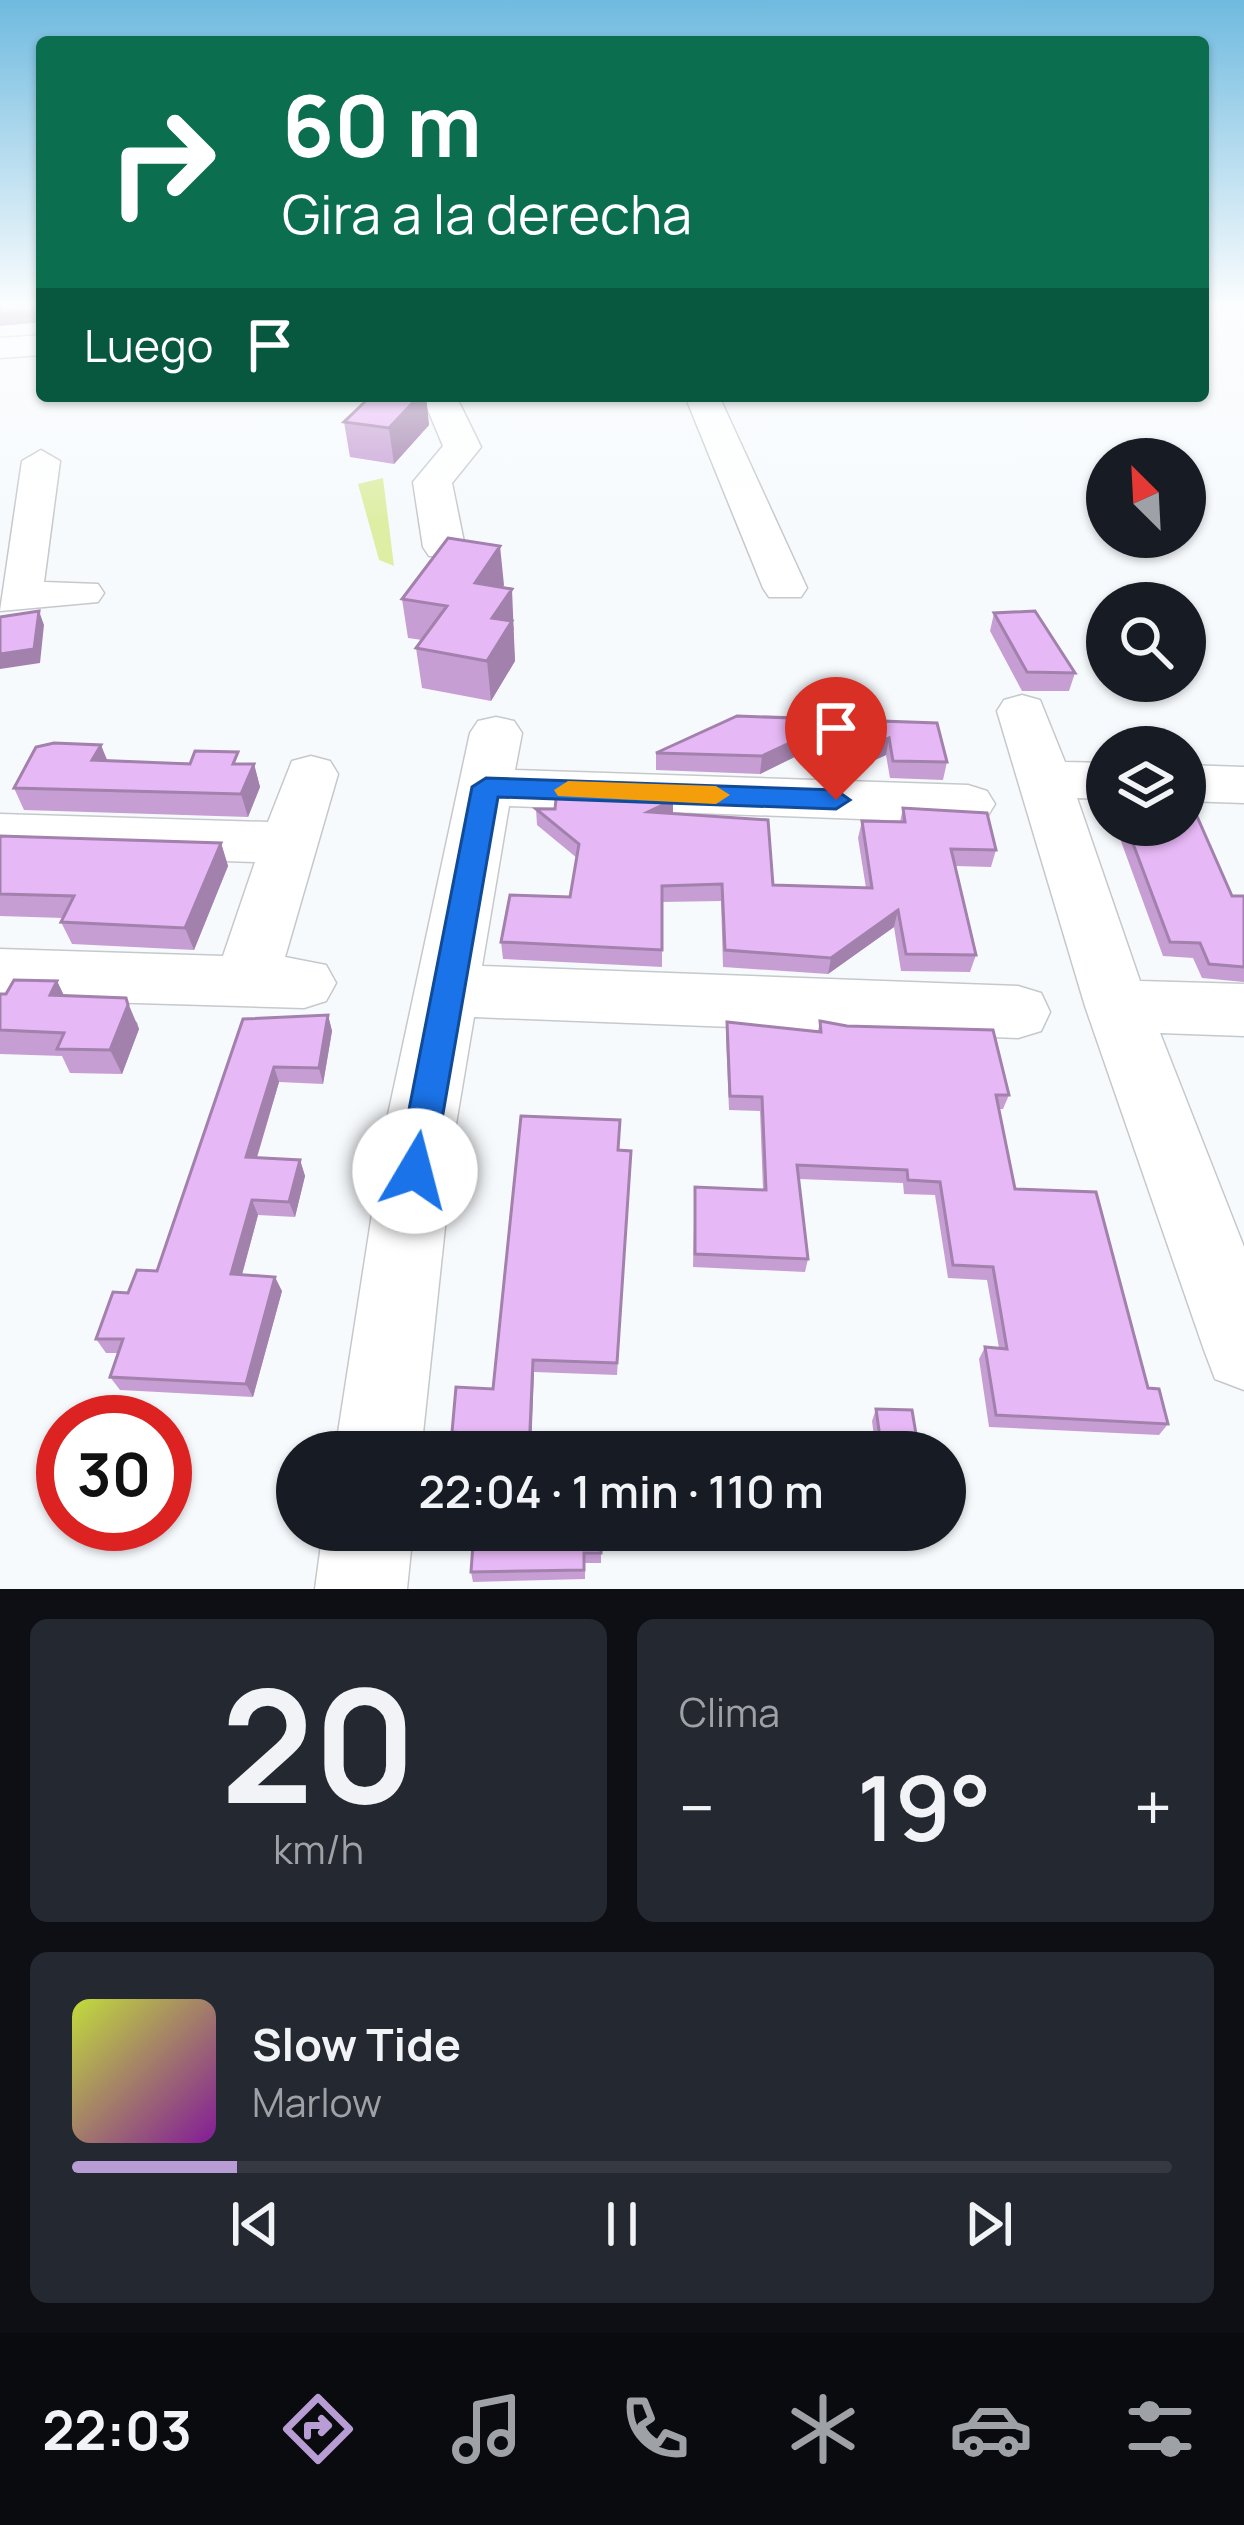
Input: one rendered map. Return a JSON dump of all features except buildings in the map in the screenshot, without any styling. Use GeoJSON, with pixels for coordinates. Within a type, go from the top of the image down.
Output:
{"type":"FeatureCollection","features":[{"type":"Feature","properties":{"kind":"street"},"geometry":{"type":"LineString","coordinates":[[442,402],[462,448],[432,482],[444,547]]}},
{"type":"Feature","properties":{"kind":"street"},"geometry":{"type":"LineString","coordinates":[[705,402],[785,588]]}},
{"type":"Feature","properties":{"kind":"street"},"geometry":{"type":"LineString","coordinates":[[41,461],[10,597],[82,592]]}},
{"type":"Feature","properties":{"kind":"street"},"geometry":{"type":"LineString","coordinates":[[1022,711],[1117,1006],[1244,1350]]}},
{"type":"Feature","properties":{"kind":"street"},"geometry":{"type":"LineString","coordinates":[[382,1431],[421,1124],[491,760],[968,804]]}},
{"type":"Feature","properties":{"kind":"street"},"geometry":{"type":"LineString","coordinates":[[0,974],[275,982],[289,843],[310,774]]}},
{"type":"Feature","properties":{"kind":"street"},"geometry":{"type":"LineString","coordinates":[[1044,778],[1086,780]]}},
{"type":"Feature","properties":{"kind":"street"},"geometry":{"type":"LineString","coordinates":[[1206,784],[1244,785]]}},
{"type":"Feature","properties":{"kind":"street"},"geometry":{"type":"LineString","coordinates":[[0,834],[289,843]]}},
{"type":"Feature","properties":{"kind":"street"},"geometry":{"type":"LineString","coordinates":[[447,990],[1018,1012]]}},
{"type":"Feature","properties":{"kind":"street"},"geometry":{"type":"LineString","coordinates":[[1117,1006],[1244,1010]]}},
{"type":"Feature","properties":{"kind":"street"},"geometry":{"type":"LineString","coordinates":[[361,1589],[366,1551]]}},
{"type":"Feature","properties":{"kind":"green space"},"geometry":{"type":"Polygon","coordinates":[[[383,478],[394,566],[379,560],[358,484],[383,478]]]}},
{"type":"Feature","properties":{"kind":"slow traffic"},"geometry":{"type":"LineString","coordinates":[[568,790],[716,795]]}},
{"type":"Feature","properties":{"kind":"route"},"geometry":{"type":"LineString","coordinates":[[415,1171],[486,787],[836,800]]}}]}
